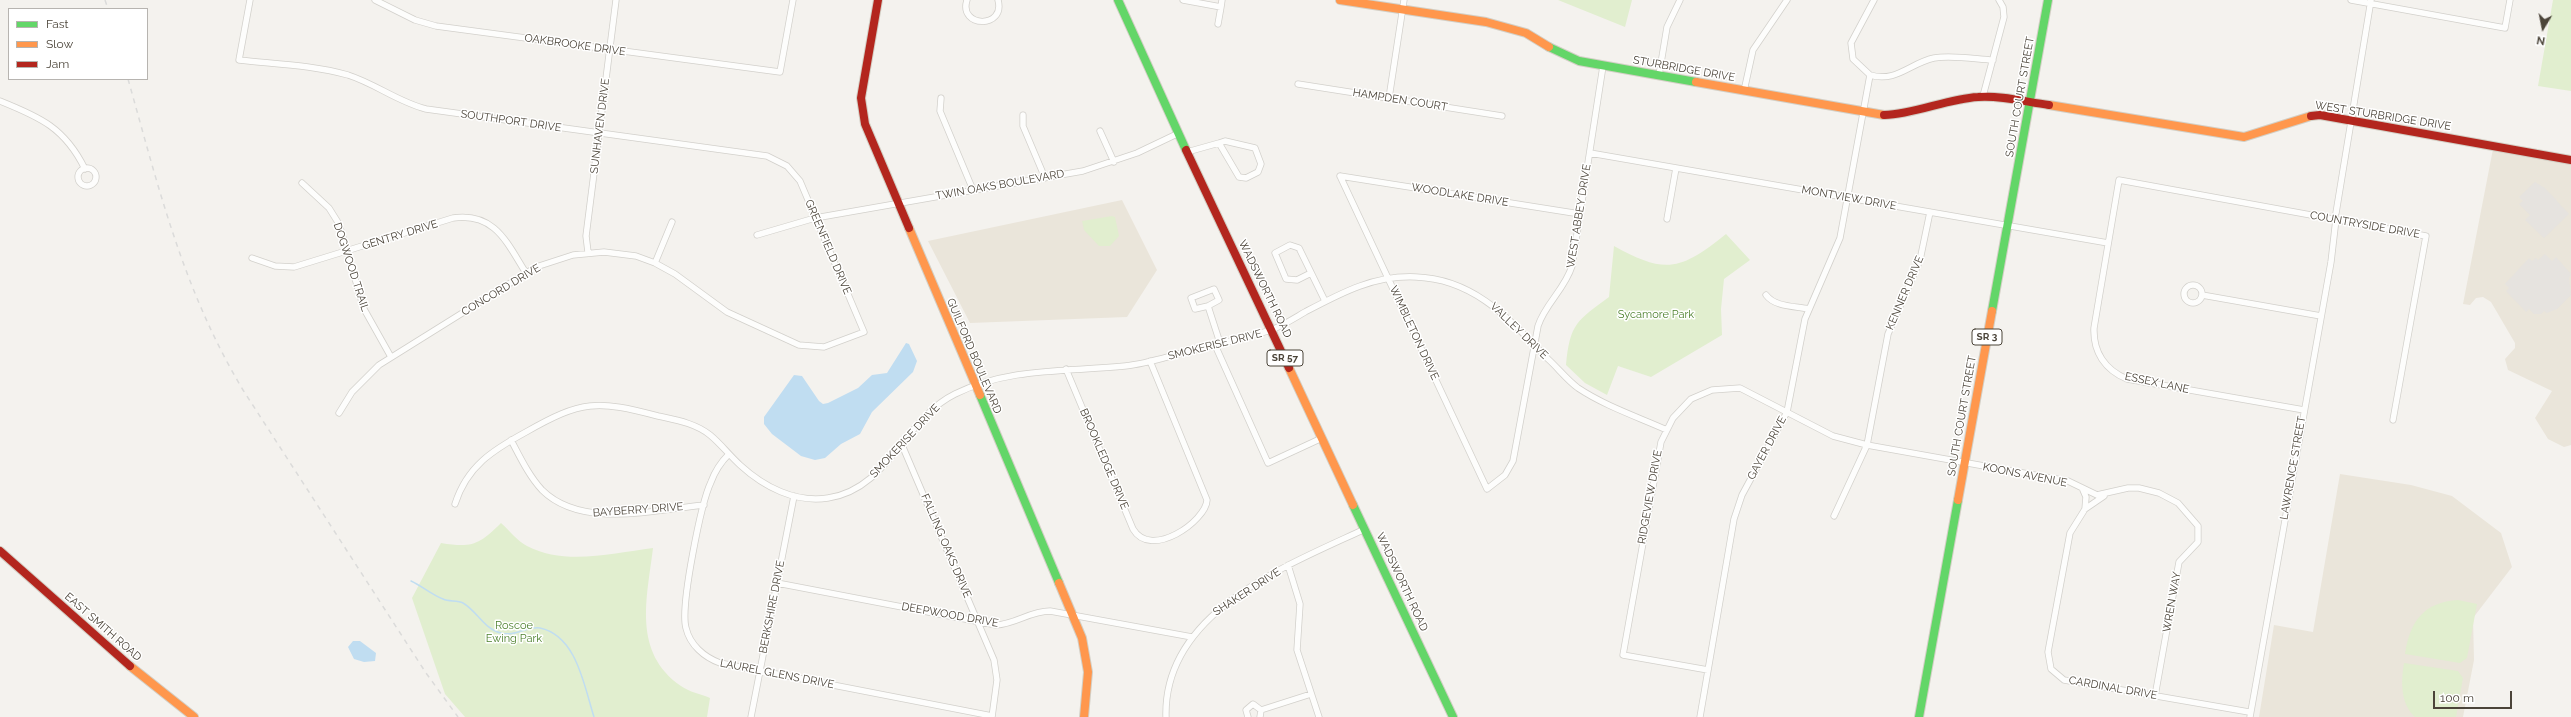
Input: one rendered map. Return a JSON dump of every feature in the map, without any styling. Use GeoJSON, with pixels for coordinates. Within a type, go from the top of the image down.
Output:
{"type":"FeatureCollection","features":[{"type":"Feature","properties":{"kind":"main road","name":"GUILFORD BOULEVARD"},"geometry":{"type":"LineString","coordinates":[[878,0],[861,107],[865,124],[1082,638],[1087,661],[1088,684],[1084,717]]}},
{"type":"Feature","properties":{"kind":"main road","name":"WADSWORTH ROAD"},"geometry":{"type":"LineString","coordinates":[[1118,0],[1187,152],[1453,717]]}},
{"type":"Feature","properties":{"kind":"main road","name":"STURBRIDGE DRIVE"},"geometry":{"type":"LineString","coordinates":[[1340,0],[1493,24],[1526,33],[1569,58],[1603,66],[1862,112],[1883,115],[1903,114],[1984,96],[2030,102]]}},
{"type":"Feature","properties":{"kind":"main road","name":"SOUTH COURT STREET"},"geometry":{"type":"LineString","coordinates":[[1919,717],[2048,0]]}},
{"type":"Feature","properties":{"kind":"main road","name":"WEST STURBRIDGE DRIVE"},"geometry":{"type":"LineString","coordinates":[[2030,102],[2235,137],[2262,134],[2296,118],[2313,114],[2571,160]]}},
{"type":"Feature","properties":{"kind":"main road","name":"EAST SMITH ROAD"},"geometry":{"type":"LineString","coordinates":[[0,551],[153,686],[194,717]]}},
{"type":"Feature","properties":{"kind":"street","name":"SOUTHPORT DRIVE"},"geometry":{"type":"LineString","coordinates":[[250,0],[239,60],[329,71],[349,76],[399,101],[426,109],[767,156],[787,166]]}},
{"type":"Feature","properties":{"kind":"street","name":"OAKBROOKE DRIVE"},"geometry":{"type":"LineString","coordinates":[[375,0],[415,20],[436,26],[780,72],[793,0]]}},
{"type":"Feature","properties":{"kind":"street","name":"SUNHAVEN DRIVE"},"geometry":{"type":"LineString","coordinates":[[588,252],[586,236],[616,0]]}},
{"type":"Feature","properties":{"kind":"street"},"geometry":{"type":"LineString","coordinates":[[967,0],[967,13],[970,18],[980,23],[986,23],[995,17],[999,7],[998,0]]}},
{"type":"Feature","properties":{"kind":"street"},"geometry":{"type":"LineString","coordinates":[[1183,0],[1221,7]]}},
{"type":"Feature","properties":{"kind":"street"},"geometry":{"type":"LineString","coordinates":[[1218,24],[1222,0]]}},
{"type":"Feature","properties":{"kind":"street"},"geometry":{"type":"LineString","coordinates":[[1389,98],[1404,0]]}},
{"type":"Feature","properties":{"kind":"street"},"geometry":{"type":"LineString","coordinates":[[1659,76],[1667,27],[1680,0]]}},
{"type":"Feature","properties":{"kind":"street"},"geometry":{"type":"LineString","coordinates":[[1744,91],[1755,46],[1787,0]]}},
{"type":"Feature","properties":{"kind":"street"},"geometry":{"type":"LineString","coordinates":[[1874,0],[1851,43],[1853,60],[1870,75],[1881,77],[1897,75],[1905,72],[1914,64],[1935,58],[1993,60]]}},
{"type":"Feature","properties":{"kind":"street"},"geometry":{"type":"LineString","coordinates":[[1984,96],[2004,17],[2003,7],[1998,0]]}},
{"type":"Feature","properties":{"kind":"street"},"geometry":{"type":"LineString","coordinates":[[2351,0],[2371,2],[2505,28],[2510,0]]}},
{"type":"Feature","properties":{"kind":"street","name":"LAWRENCE STREET"},"geometry":{"type":"LineString","coordinates":[[2249,714],[2331,262],[2336,217],[2371,2]]}},
{"type":"Feature","properties":{"kind":"street","name":"WEST ABBEY DRIVE"},"geometry":{"type":"LineString","coordinates":[[1487,489],[1504,475],[1512,461],[1540,319],[1570,274],[1603,66]]}},
{"type":"Feature","properties":{"kind":"street","name":"GAYER DRIVE"},"geometry":{"type":"LineString","coordinates":[[1700,717],[1738,506],[1787,412],[1808,309],[1838,245],[1870,75]]}},
{"type":"Feature","properties":{"kind":"street","name":"HAMPDEN COURT"},"geometry":{"type":"LineString","coordinates":[[1298,84],[1502,116]]}},
{"type":"Feature","properties":{"kind":"street"},"geometry":{"type":"LineString","coordinates":[[941,98],[940,111],[973,190]]}},
{"type":"Feature","properties":{"kind":"street"},"geometry":{"type":"LineString","coordinates":[[0,101],[49,124],[70,143],[84,169]]}},
{"type":"Feature","properties":{"kind":"street"},"geometry":{"type":"LineString","coordinates":[[1023,115],[1023,126],[1045,178]]}},
{"type":"Feature","properties":{"kind":"street"},"geometry":{"type":"LineString","coordinates":[[1100,131],[1114,162]]}},
{"type":"Feature","properties":{"kind":"street","name":"TWIN OAKS BOULEVARD"},"geometry":{"type":"LineString","coordinates":[[756,235],[815,218],[1045,178],[1114,162],[1179,133]]}},
{"type":"Feature","properties":{"kind":"street"},"geometry":{"type":"LineString","coordinates":[[1187,152],[1225,141],[1255,148],[1261,164],[1258,172],[1246,178],[1239,177],[1219,143]]}},
{"type":"Feature","properties":{"kind":"street","name":"MONTVIEW DRIVE"},"geometry":{"type":"LineString","coordinates":[[1590,153],[2108,243]]}},
{"type":"Feature","properties":{"kind":"street","name":"GREENFIELD DRIVE"},"geometry":{"type":"LineString","coordinates":[[787,166],[800,181],[864,332]]}},
{"type":"Feature","properties":{"kind":"street"},"geometry":{"type":"LineString","coordinates":[[1667,218],[1676,168]]}},
{"type":"Feature","properties":{"kind":"street","name":"WOODLAKE DRIVE"},"geometry":{"type":"LineString","coordinates":[[1340,176],[1580,214]]}},
{"type":"Feature","properties":{"kind":"street","name":"WIMBLETON DRIVE"},"geometry":{"type":"LineString","coordinates":[[1340,176],[1487,489]]}},
{"type":"Feature","properties":{"kind":"street","name":"COUNTRYSIDE DRIVE"},"geometry":{"type":"LineString","coordinates":[[2119,180],[2336,217],[2426,236],[2393,420]]}},
{"type":"Feature","properties":{"kind":"street","name":"ESSEX LANE"},"geometry":{"type":"LineString","coordinates":[[2119,180],[2094,336],[2100,356],[2113,371],[2133,380],[2304,410]]}},
{"type":"Feature","properties":{"kind":"street","name":"DOGWOOD TRAIL"},"geometry":{"type":"LineString","coordinates":[[302,183],[334,216],[347,251],[364,309],[391,357]]}},
{"type":"Feature","properties":{"kind":"street","name":"KENNER DRIVE"},"geometry":{"type":"LineString","coordinates":[[1834,516],[1867,445],[1888,334],[1920,260],[1930,212]]}},
{"type":"Feature","properties":{"kind":"street","name":"GENTRY DRIVE"},"geometry":{"type":"LineString","coordinates":[[252,258],[275,266],[294,267],[453,218],[469,217],[484,221],[498,231],[526,273]]}},
{"type":"Feature","properties":{"kind":"street"},"geometry":{"type":"LineString","coordinates":[[655,262],[672,222]]}},
{"type":"Feature","properties":{"kind":"street"},"geometry":{"type":"LineString","coordinates":[[1311,272],[1297,280],[1286,279],[1275,253],[1290,245],[1297,246],[1311,272],[1325,301]]}},
{"type":"Feature","properties":{"kind":"street","name":"CONCORD DRIVE"},"geometry":{"type":"LineString","coordinates":[[339,413],[360,381],[391,357],[526,273],[560,258],[588,252],[617,254],[655,262],[675,274],[727,312],[799,345],[815,348],[831,346],[864,332]]}},
{"type":"Feature","properties":{"kind":"street","name":"VALLEY DRIVE"},"geometry":{"type":"LineString","coordinates":[[1272,330],[1349,288],[1388,278],[1431,278],[1470,290],[1500,310],[1580,389],[1666,430]]}},
{"type":"Feature","properties":{"kind":"street"},"geometry":{"type":"LineString","coordinates":[[1214,289],[1219,300],[1208,306],[1195,309],[1190,298],[1214,289]]}},
{"type":"Feature","properties":{"kind":"street"},"geometry":{"type":"LineString","coordinates":[[1766,295],[1771,301],[1778,304],[1808,309]]}},
{"type":"Feature","properties":{"kind":"street"},"geometry":{"type":"LineString","coordinates":[[2202,295],[2321,316]]}},
{"type":"Feature","properties":{"kind":"street"},"geometry":{"type":"LineString","coordinates":[[1208,306],[1217,344],[1268,462],[1322,438]]}},
{"type":"Feature","properties":{"kind":"street","name":"SMOKERISE DRIVE"},"geometry":{"type":"LineString","coordinates":[[455,504],[462,485],[474,468],[489,454],[558,414],[580,407],[601,404],[618,406],[691,424],[713,437],[728,454],[747,471],[770,486],[794,496],[826,498],[857,489],[874,476],[939,404],[975,385],[1018,373],[1127,366],[1272,330]]}},
{"type":"Feature","properties":{"kind":"street","name":"BROOKLEDGE DRIVE"},"geometry":{"type":"LineString","coordinates":[[1066,369],[1133,529],[1139,537],[1150,542],[1165,540],[1200,517],[1207,505],[1206,495],[1150,361]]}},
{"type":"Feature","properties":{"kind":"street","name":"RIDGEVIEW DRIVE"},"geometry":{"type":"LineString","coordinates":[[1708,670],[1623,655],[1659,446],[1666,430],[1684,404],[1698,395],[1712,390],[1740,388],[1821,431],[1867,445],[1965,463]]}},
{"type":"Feature","properties":{"kind":"street","name":"BAYBERRY DRIVE"},"geometry":{"type":"LineString","coordinates":[[511,440],[541,488],[556,502],[574,510],[604,514],[704,505]]}},
{"type":"Feature","properties":{"kind":"street","name":"FALLING OAKS DRIVE"},"geometry":{"type":"LineString","coordinates":[[902,445],[978,622],[996,670],[997,691],[992,716]]}},
{"type":"Feature","properties":{"kind":"street","name":"LAUREL GLENS DRIVE"},"geometry":{"type":"LineString","coordinates":[[728,454],[710,482],[684,607],[686,629],[694,645],[713,660],[760,671],[992,716]]}},
{"type":"Feature","properties":{"kind":"street","name":"KOONS AVENUE"},"geometry":{"type":"LineString","coordinates":[[1965,463],[2068,481],[2083,490],[2097,495],[2107,494],[2128,488],[2149,490],[2170,498],[2193,518]]}},
{"type":"Feature","properties":{"kind":"street"},"geometry":{"type":"LineString","coordinates":[[2083,490],[2086,497],[2085,509]]}},
{"type":"Feature","properties":{"kind":"street","name":"CARDINAL DRIVE"},"geometry":{"type":"LineString","coordinates":[[2107,494],[2085,509],[2074,525],[2068,541],[2048,652],[2048,664],[2054,674],[2064,680],[2249,714]]}},
{"type":"Feature","properties":{"kind":"street","name":"BERKSHIRE DRIVE"},"geometry":{"type":"LineString","coordinates":[[751,717],[794,496]]}},
{"type":"Feature","properties":{"kind":"street","name":"WREN WAY"},"geometry":{"type":"LineString","coordinates":[[2155,696],[2179,562],[2195,546],[2199,537],[2198,526],[2193,518]]}},
{"type":"Feature","properties":{"kind":"street","name":"SHAKER DRIVE"},"geometry":{"type":"LineString","coordinates":[[1166,717],[1167,696],[1172,675],[1192,637],[1220,608],[1288,565],[1364,529]]}},
{"type":"Feature","properties":{"kind":"street"},"geometry":{"type":"LineString","coordinates":[[1288,565],[1300,604],[1297,650],[1319,717]]}},
{"type":"Feature","properties":{"kind":"street","name":"DEEPWOOD DRIVE"},"geometry":{"type":"LineString","coordinates":[[777,582],[978,622],[1004,625],[1044,611],[1192,637]]}},
{"type":"Feature","properties":{"kind":"street"},"geometry":{"type":"LineString","coordinates":[[1261,710],[1311,694]]}},
{"type":"Feature","properties":{"kind":"street"},"geometry":{"type":"LineString","coordinates":[[1248,717],[1246,710],[1251,705],[1258,706],[1261,710]]}},
{"type":"Feature","properties":{"kind":"street"},"geometry":{"type":"LineString","coordinates":[[1260,717],[1261,710]]}},
{"type":"Feature","properties":{"kind":"shaded area"},"geometry":{"type":"Polygon","coordinates":[[[2493,149],[2571,164],[2571,445],[2564,447],[2548,439],[2535,418],[2552,391],[2508,370],[2505,359],[2515,348],[2515,343],[2491,302],[2483,297],[2476,298],[2470,305],[2463,304],[2493,149]]]}},
{"type":"Feature","properties":{"kind":"shaded area"},"geometry":{"type":"Polygon","coordinates":[[[2535,182],[2545,188],[2569,214],[2544,238],[2525,220],[2530,215],[2519,204],[2523,201],[2519,197],[2535,182]]]}},
{"type":"Feature","properties":{"kind":"shaded area"},"geometry":{"type":"Polygon","coordinates":[[[1122,200],[1157,270],[1127,317],[970,323],[928,241],[1122,200]]]}},
{"type":"Feature","properties":{"kind":"shaded area"},"geometry":{"type":"Polygon","coordinates":[[[2545,254],[2552,261],[2556,257],[2571,274],[2569,278],[2571,295],[2557,309],[2547,313],[2544,311],[2541,314],[2534,314],[2529,309],[2526,312],[2506,291],[2509,288],[2505,284],[2529,258],[2532,261],[2536,258],[2538,260],[2545,254]]]}},
{"type":"Feature","properties":{"kind":"shaded area"},"geometry":{"type":"Polygon","coordinates":[[[2340,474],[2411,485],[2452,496],[2501,533],[2512,567],[2473,618],[2474,660],[2463,717],[2259,717],[2274,625],[2313,632],[2340,474]]]}},
{"type":"Feature","properties":{"kind":"green space"},"geometry":{"type":"Polygon","coordinates":[[[1558,0],[1632,0],[1625,27],[1558,0]]]}},
{"type":"Feature","properties":{"kind":"green space"},"geometry":{"type":"Polygon","coordinates":[[[2553,0],[2571,0],[2571,91],[2538,86],[2553,0]]]}},
{"type":"Feature","properties":{"kind":"green space"},"geometry":{"type":"Polygon","coordinates":[[[1112,216],[1115,217],[1119,236],[1110,246],[1099,246],[1084,230],[1082,221],[1112,216]]]}},
{"type":"Feature","properties":{"kind":"green space","name":"Sycamore Park"},"geometry":{"type":"Polygon","coordinates":[[[1726,234],[1750,260],[1724,279],[1721,309],[1722,335],[1651,377],[1618,366],[1607,395],[1585,383],[1566,365],[1570,340],[1577,324],[1589,312],[1609,297],[1614,246],[1647,261],[1660,264],[1673,264],[1697,255],[1726,234]]]}},
{"type":"Feature","properties":{"kind":"green space","name":"Roscoe Ewing Park"},"geometry":{"type":"Polygon","coordinates":[[[501,523],[523,544],[542,552],[557,555],[573,557],[606,555],[653,548],[646,605],[646,623],[649,641],[655,657],[665,672],[684,688],[710,698],[707,717],[465,717],[445,694],[412,598],[441,543],[468,545],[474,543],[487,536],[501,523]]]}},
{"type":"Feature","properties":{"kind":"green space"},"geometry":{"type":"Polygon","coordinates":[[[2458,600],[2477,604],[2467,658],[2460,663],[2405,654],[2407,642],[2411,632],[2421,615],[2436,605],[2458,600]]]}},
{"type":"Feature","properties":{"kind":"green space"},"geometry":{"type":"Polygon","coordinates":[[[2404,663],[2458,671],[2463,678],[2456,717],[2415,717],[2404,699],[2402,677],[2404,663]]]}},
{"type":"Feature","properties":{"kind":"water"},"geometry":{"type":"Polygon","coordinates":[[[906,343],[909,344],[917,361],[913,372],[872,412],[860,434],[841,444],[825,458],[815,460],[801,456],[772,434],[764,424],[764,417],[794,375],[802,376],[819,401],[823,404],[828,403],[858,388],[872,375],[887,373],[906,343]]]}},
{"type":"Feature","properties":{"kind":"water"},"geometry":{"type":"Polygon","coordinates":[[[353,641],[360,641],[376,653],[375,661],[364,662],[354,659],[348,647],[353,641]]]}},
{"type":"Feature","properties":{"kind":"waterway"},"geometry":{"type":"LineString","coordinates":[[411,581],[445,600],[463,603],[495,631],[511,634],[530,628],[540,628],[553,633],[563,641],[577,664],[594,717]]}},
{"type":"Feature","properties":{"kind":"railway"},"geometry":{"type":"LineString","coordinates":[[105,0],[108,8]]}},
{"type":"Feature","properties":{"kind":"railway"},"geometry":{"type":"LineString","coordinates":[[128,80],[162,199],[188,277],[222,352],[243,390],[426,673],[458,717]]}},
{"type":"Feature","properties":{"kind":"traffic: fast"},"geometry":{"type":"LineString","coordinates":[[1118,0],[1186,150]]}},
{"type":"Feature","properties":{"kind":"traffic: fast"},"geometry":{"type":"LineString","coordinates":[[1992,311],[2048,0]]}},
{"type":"Feature","properties":{"kind":"traffic: fast"},"geometry":{"type":"LineString","coordinates":[[1549,47],[1579,61],[1696,82]]}},
{"type":"Feature","properties":{"kind":"traffic: fast"},"geometry":{"type":"LineString","coordinates":[[980,395],[1059,583]]}},
{"type":"Feature","properties":{"kind":"traffic: fast"},"geometry":{"type":"LineString","coordinates":[[1919,717],[1958,500]]}},
{"type":"Feature","properties":{"kind":"traffic: fast"},"geometry":{"type":"LineString","coordinates":[[1353,505],[1453,717]]}},
{"type":"Feature","properties":{"kind":"traffic: slow"},"geometry":{"type":"LineString","coordinates":[[1340,0],[1486,22],[1526,33],[1549,47]]}},
{"type":"Feature","properties":{"kind":"traffic: slow"},"geometry":{"type":"LineString","coordinates":[[1696,82],[1884,115]]}},
{"type":"Feature","properties":{"kind":"traffic: slow"},"geometry":{"type":"LineString","coordinates":[[2049,105],[2244,137],[2311,116]]}},
{"type":"Feature","properties":{"kind":"traffic: slow"},"geometry":{"type":"LineString","coordinates":[[909,228],[980,395]]}},
{"type":"Feature","properties":{"kind":"traffic: slow"},"geometry":{"type":"LineString","coordinates":[[1958,500],[1992,311]]}},
{"type":"Feature","properties":{"kind":"traffic: slow"},"geometry":{"type":"LineString","coordinates":[[1289,368],[1353,505]]}},
{"type":"Feature","properties":{"kind":"traffic: slow"},"geometry":{"type":"LineString","coordinates":[[1059,583],[1082,638],[1088,672],[1084,717]]}},
{"type":"Feature","properties":{"kind":"traffic: slow"},"geometry":{"type":"LineString","coordinates":[[130,666],[194,717]]}},
{"type":"Feature","properties":{"kind":"traffic: jam"},"geometry":{"type":"LineString","coordinates":[[878,0],[861,98],[865,124],[909,228]]}},
{"type":"Feature","properties":{"kind":"traffic: jam"},"geometry":{"type":"LineString","coordinates":[[1884,115],[1908,112],[1966,98],[1978,97],[2005,98],[2049,105]]}},
{"type":"Feature","properties":{"kind":"traffic: jam"},"geometry":{"type":"LineString","coordinates":[[2311,116],[2320,115],[2571,160]]}},
{"type":"Feature","properties":{"kind":"traffic: jam"},"geometry":{"type":"LineString","coordinates":[[1186,150],[1289,368]]}},
{"type":"Feature","properties":{"kind":"traffic: jam"},"geometry":{"type":"LineString","coordinates":[[0,551],[130,666]]}}]}
